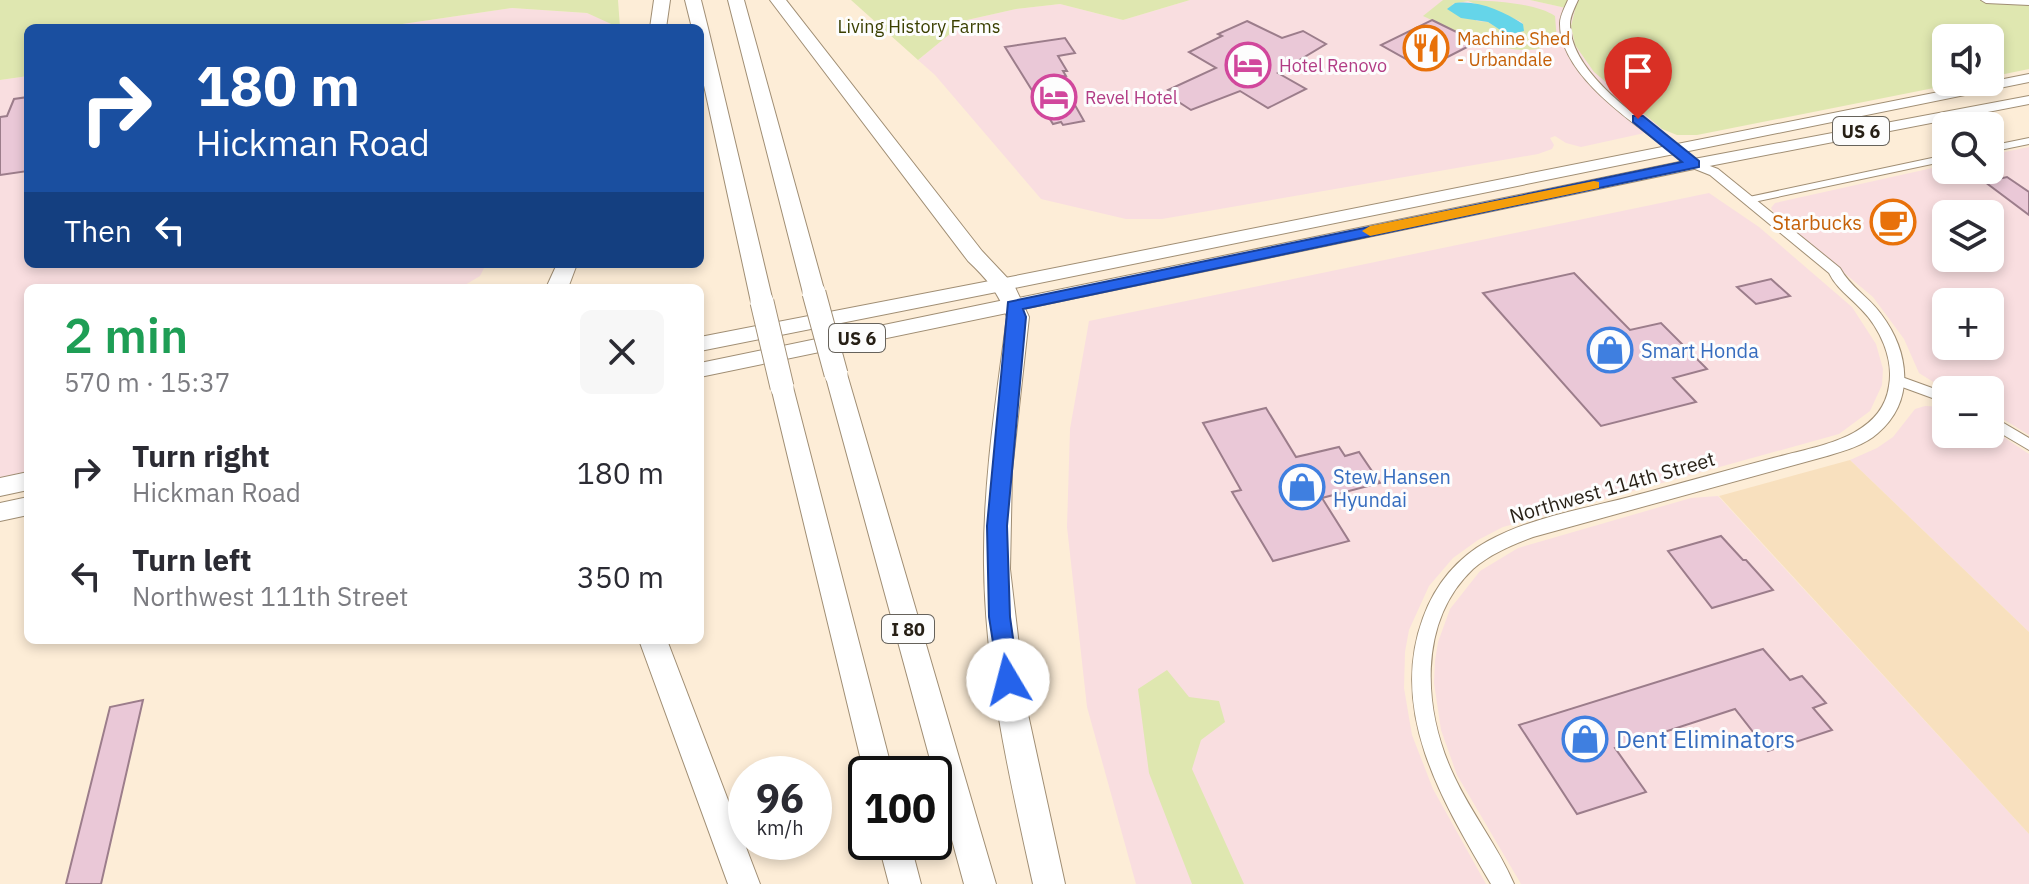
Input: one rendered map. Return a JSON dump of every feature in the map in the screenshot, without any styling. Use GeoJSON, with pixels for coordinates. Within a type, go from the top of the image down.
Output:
{"type":"FeatureCollection","features":[{"type":"Feature","properties":{"kind":"highway"},"geometry":{"type":"LineString","coordinates":[[659,24],[662,0]]}},
{"type":"Feature","properties":{"kind":"highway"},"geometry":{"type":"LineString","coordinates":[[693,0],[699,24]]}},
{"type":"Feature","properties":{"kind":"highway","name":"I 80"},"geometry":{"type":"LineString","coordinates":[[736,0],[836,374],[980,884]]}},
{"type":"Feature","properties":{"kind":"highway"},"geometry":{"type":"LineString","coordinates":[[778,0],[975,256],[1009,295],[1018,317],[997,526],[1000,617],[1016,743],[1049,884]]}},
{"type":"Feature","properties":{"kind":"highway"},"geometry":{"type":"LineString","coordinates":[[704,47],[782,387],[874,756]]}},
{"type":"Feature","properties":{"kind":"highway","name":"US 6"},"geometry":{"type":"LineString","coordinates":[[704,343],[1009,295]]}},
{"type":"Feature","properties":{"kind":"highway","name":"US 6"},"geometry":{"type":"LineString","coordinates":[[704,369],[1009,295]]}},
{"type":"Feature","properties":{"kind":"highway"},"geometry":{"type":"LineString","coordinates":[[0,487],[24,482]]}},
{"type":"Feature","properties":{"kind":"highway"},"geometry":{"type":"LineString","coordinates":[[0,512],[24,507]]}},
{"type":"Feature","properties":{"kind":"highway"},"geometry":{"type":"LineString","coordinates":[[654,644],[744,884]]}},
{"type":"Feature","properties":{"kind":"highway"},"geometry":{"type":"LineString","coordinates":[[899,860],[905,884]]}},
{"type":"Feature","properties":{"kind":"main road","name":"US 6"},"geometry":{"type":"LineString","coordinates":[[1009,295],[1676,150],[2029,78]]}},
{"type":"Feature","properties":{"kind":"main road","name":"US 6"},"geometry":{"type":"LineString","coordinates":[[1009,295],[2029,100]]}},
{"type":"Feature","properties":{"kind":"street"},"geometry":{"type":"LineString","coordinates":[[1573,0],[1565,12],[1563,31],[1578,64],[1593,82],[1694,164],[1714,172],[1749,200],[1835,271],[1837,278]]}},
{"type":"Feature","properties":{"kind":"street"},"geometry":{"type":"LineString","coordinates":[[1986,0],[2029,2]]}},
{"type":"Feature","properties":{"kind":"street"},"geometry":{"type":"LineString","coordinates":[[2004,146],[2029,141]]}},
{"type":"Feature","properties":{"kind":"street"},"geometry":{"type":"LineString","coordinates":[[1749,200],[1932,161]]}},
{"type":"Feature","properties":{"kind":"street"},"geometry":{"type":"LineString","coordinates":[[1694,164],[1701,174],[1821,274],[1837,278],[1868,307],[1894,350],[1899,381],[1932,393]]}},
{"type":"Feature","properties":{"kind":"street","name":"Northwest 114th Street"},"geometry":{"type":"LineString","coordinates":[[1503,884],[1444,778],[1423,712],[1420,681],[1423,645],[1432,613],[1446,586],[1474,557],[1518,535],[1854,440],[1883,418],[1896,395],[1899,381]]}},
{"type":"Feature","properties":{"kind":"street"},"geometry":{"type":"LineString","coordinates":[[2004,429],[2029,445]]}},
{"type":"Feature","properties":{"kind":"shaded area"},"geometry":{"type":"Polygon","coordinates":[[[1190,0],[1530,0],[1584,12],[1672,127],[1581,147],[1555,136],[1550,138],[1554,145],[1552,149],[1538,154],[1162,219],[1126,219],[1041,199],[935,75],[918,60],[967,20],[1016,9],[1060,4],[1123,20],[1190,0]]]}},
{"type":"Feature","properties":{"kind":"shaded area"},"geometry":{"type":"Polygon","coordinates":[[[512,8],[587,13],[612,24],[402,24],[512,8]]]}},
{"type":"Feature","properties":{"kind":"shaded area"},"geometry":{"type":"Polygon","coordinates":[[[24,77],[24,268],[484,268],[480,276],[467,284],[24,284],[24,482],[0,487],[0,80],[24,77]]]}},
{"type":"Feature","properties":{"kind":"shaded area"},"geometry":{"type":"Polygon","coordinates":[[[2029,147],[2029,435],[2004,420],[2004,376],[1932,376],[1932,381],[1919,373],[1904,339],[1873,297],[1776,216],[1771,208],[1775,203],[1932,168],[1932,184],[2004,184],[2004,152],[2029,147]]]}},
{"type":"Feature","properties":{"kind":"shaded area"},"geometry":{"type":"Polygon","coordinates":[[[1709,193],[1759,227],[1852,307],[1876,344],[1883,369],[1882,385],[1870,411],[1839,434],[1503,527],[1453,558],[1429,586],[1409,630],[1405,652],[1404,688],[1412,735],[1433,789],[1486,884],[1136,884],[1087,707],[1067,527],[1070,429],[1089,321],[1709,193]]]}},
{"type":"Feature","properties":{"kind":"shaded area"},"geometry":{"type":"Polygon","coordinates":[[[1932,406],[1932,448],[2004,448],[2004,437],[2029,454],[2029,632],[1850,460],[1893,437],[1915,409],[1932,406]]]}},
{"type":"Feature","properties":{"kind":"shaded area"},"geometry":{"type":"Polygon","coordinates":[[[1850,460],[2029,632],[2029,834],[1719,496],[1850,460]]]}},
{"type":"Feature","properties":{"kind":"shaded area"},"geometry":{"type":"Polygon","coordinates":[[[1718,496],[2029,834],[2029,884],[1521,884],[1457,775],[1441,730],[1434,683],[1435,661],[1450,609],[1480,571],[1518,548],[1691,498],[1718,496]]]}},
{"type":"Feature","properties":{"kind":"green space"},"geometry":{"type":"Polygon","coordinates":[[[0,0],[618,0],[620,24],[611,24],[587,13],[512,8],[402,24],[24,24],[24,77],[0,80],[0,0]]]}},
{"type":"Feature","properties":{"kind":"green space","name":"Living History Farms"},"geometry":{"type":"Polygon","coordinates":[[[851,0],[1190,0],[1123,20],[1060,4],[1016,9],[967,20],[918,60],[851,0]]]}},
{"type":"Feature","properties":{"kind":"green space"},"geometry":{"type":"Polygon","coordinates":[[[1443,0],[1486,1],[1517,4],[1555,16],[1557,41],[1543,48],[1508,48],[1471,38],[1423,16],[1443,0]],[[1468,1],[1452,4],[1477,21],[1488,22],[1508,34],[1518,34],[1523,24],[1468,1]]]}},
{"type":"Feature","properties":{"kind":"green space"},"geometry":{"type":"Polygon","coordinates":[[[1530,0],[2029,0],[2029,69],[2004,74],[2004,24],[1932,24],[1932,88],[1697,135],[1677,135],[1662,129],[1594,72],[1575,45],[1571,26],[1575,10],[1530,0]]]}},
{"type":"Feature","properties":{"kind":"green space"},"geometry":{"type":"Polygon","coordinates":[[[1167,670],[1189,697],[1219,701],[1225,722],[1201,740],[1192,769],[1244,884],[1192,884],[1149,773],[1138,689],[1167,670]]]}},
{"type":"Feature","properties":{"kind":"water"},"geometry":{"type":"Polygon","coordinates":[[[1455,3],[1473,3],[1499,11],[1523,24],[1524,31],[1508,35],[1488,22],[1461,18],[1447,9],[1455,3]]]}},
{"type":"Feature","properties":{"kind":"building","name":"Machine Shed - Urbandale"},"geometry":{"type":"Polygon","coordinates":[[[1432,20],[1477,42],[1424,69],[1381,45],[1432,20]]]}},
{"type":"Feature","properties":{"kind":"building","name":"Hotel Renovo"},"geometry":{"type":"Polygon","coordinates":[[[1247,21],[1282,38],[1303,31],[1326,44],[1278,73],[1306,89],[1268,108],[1240,91],[1191,110],[1168,95],[1172,93],[1168,90],[1216,68],[1189,52],[1247,21]]]}},
{"type":"Feature","properties":{"kind":"building","name":"Revel Hotel"},"geometry":{"type":"Polygon","coordinates":[[[1065,38],[1075,53],[1058,56],[1067,71],[1063,71],[1066,76],[1059,77],[1084,121],[1063,125],[1061,122],[1053,124],[1005,47],[1065,38]]]}},
{"type":"Feature","properties":{"kind":"building"},"geometry":{"type":"Polygon","coordinates":[[[24,98],[24,172],[0,175],[0,117],[7,116],[14,99],[24,98]]]}},
{"type":"Feature","properties":{"kind":"building"},"geometry":{"type":"Polygon","coordinates":[[[2004,178],[2029,192],[2029,215],[1988,184],[2004,184],[2004,178]]]}},
{"type":"Feature","properties":{"kind":"building","name":"Smart Honda"},"geometry":{"type":"Polygon","coordinates":[[[1574,273],[1630,330],[1661,323],[1707,369],[1673,378],[1696,402],[1601,426],[1483,293],[1574,273]]]}},
{"type":"Feature","properties":{"kind":"building"},"geometry":{"type":"Polygon","coordinates":[[[1771,279],[1790,296],[1756,304],[1737,287],[1771,279]]]}},
{"type":"Feature","properties":{"kind":"building","name":"Stew Hansen Hyundai"},"geometry":{"type":"Polygon","coordinates":[[[1266,408],[1296,457],[1339,447],[1345,456],[1359,452],[1380,483],[1322,498],[1349,541],[1273,561],[1232,492],[1241,490],[1203,423],[1266,408]]]}},
{"type":"Feature","properties":{"kind":"building"},"geometry":{"type":"Polygon","coordinates":[[[1721,536],[1773,590],[1712,608],[1668,551],[1721,536]]]}},
{"type":"Feature","properties":{"kind":"building","name":"Dent Eliminators"},"geometry":{"type":"Polygon","coordinates":[[[1763,649],[1790,680],[1802,676],[1826,703],[1813,708],[1832,730],[1768,751],[1735,709],[1615,748],[1646,792],[1577,814],[1519,725],[1763,649]]]}},
{"type":"Feature","properties":{"kind":"building"},"geometry":{"type":"Polygon","coordinates":[[[143,700],[101,884],[66,884],[110,707],[143,700]]]}},
{"type":"Feature","properties":{"kind":"slow traffic"},"geometry":{"type":"LineString","coordinates":[[1370,231],[1594,185]]}},
{"type":"Feature","properties":{"kind":"place","name":"Machine Shed - Urbandale"},"geometry":{"type":"Point","coordinates":[1426,48]}},
{"type":"Feature","properties":{"kind":"place","name":"Hotel Renovo"},"geometry":{"type":"Point","coordinates":[1248,65]}},
{"type":"Feature","properties":{"kind":"place","name":"Revel Hotel"},"geometry":{"type":"Point","coordinates":[1054,97]}},
{"type":"Feature","properties":{"kind":"place","name":"Starbucks"},"geometry":{"type":"Point","coordinates":[1893,222]}},
{"type":"Feature","properties":{"kind":"place","name":"Smart Honda"},"geometry":{"type":"Point","coordinates":[1610,350]}},
{"type":"Feature","properties":{"kind":"place","name":"Stew Hansen Hyundai"},"geometry":{"type":"Point","coordinates":[1302,487]}},
{"type":"Feature","properties":{"kind":"place","name":"Dent Eliminators"},"geometry":{"type":"Point","coordinates":[1585,739]}},
{"type":"Feature","properties":{"kind":"route"},"geometry":{"type":"LineString","coordinates":[[1008,680],[1000,617],[997,526],[1018,317],[1014,305],[1694,164],[1638,119]]}}]}
